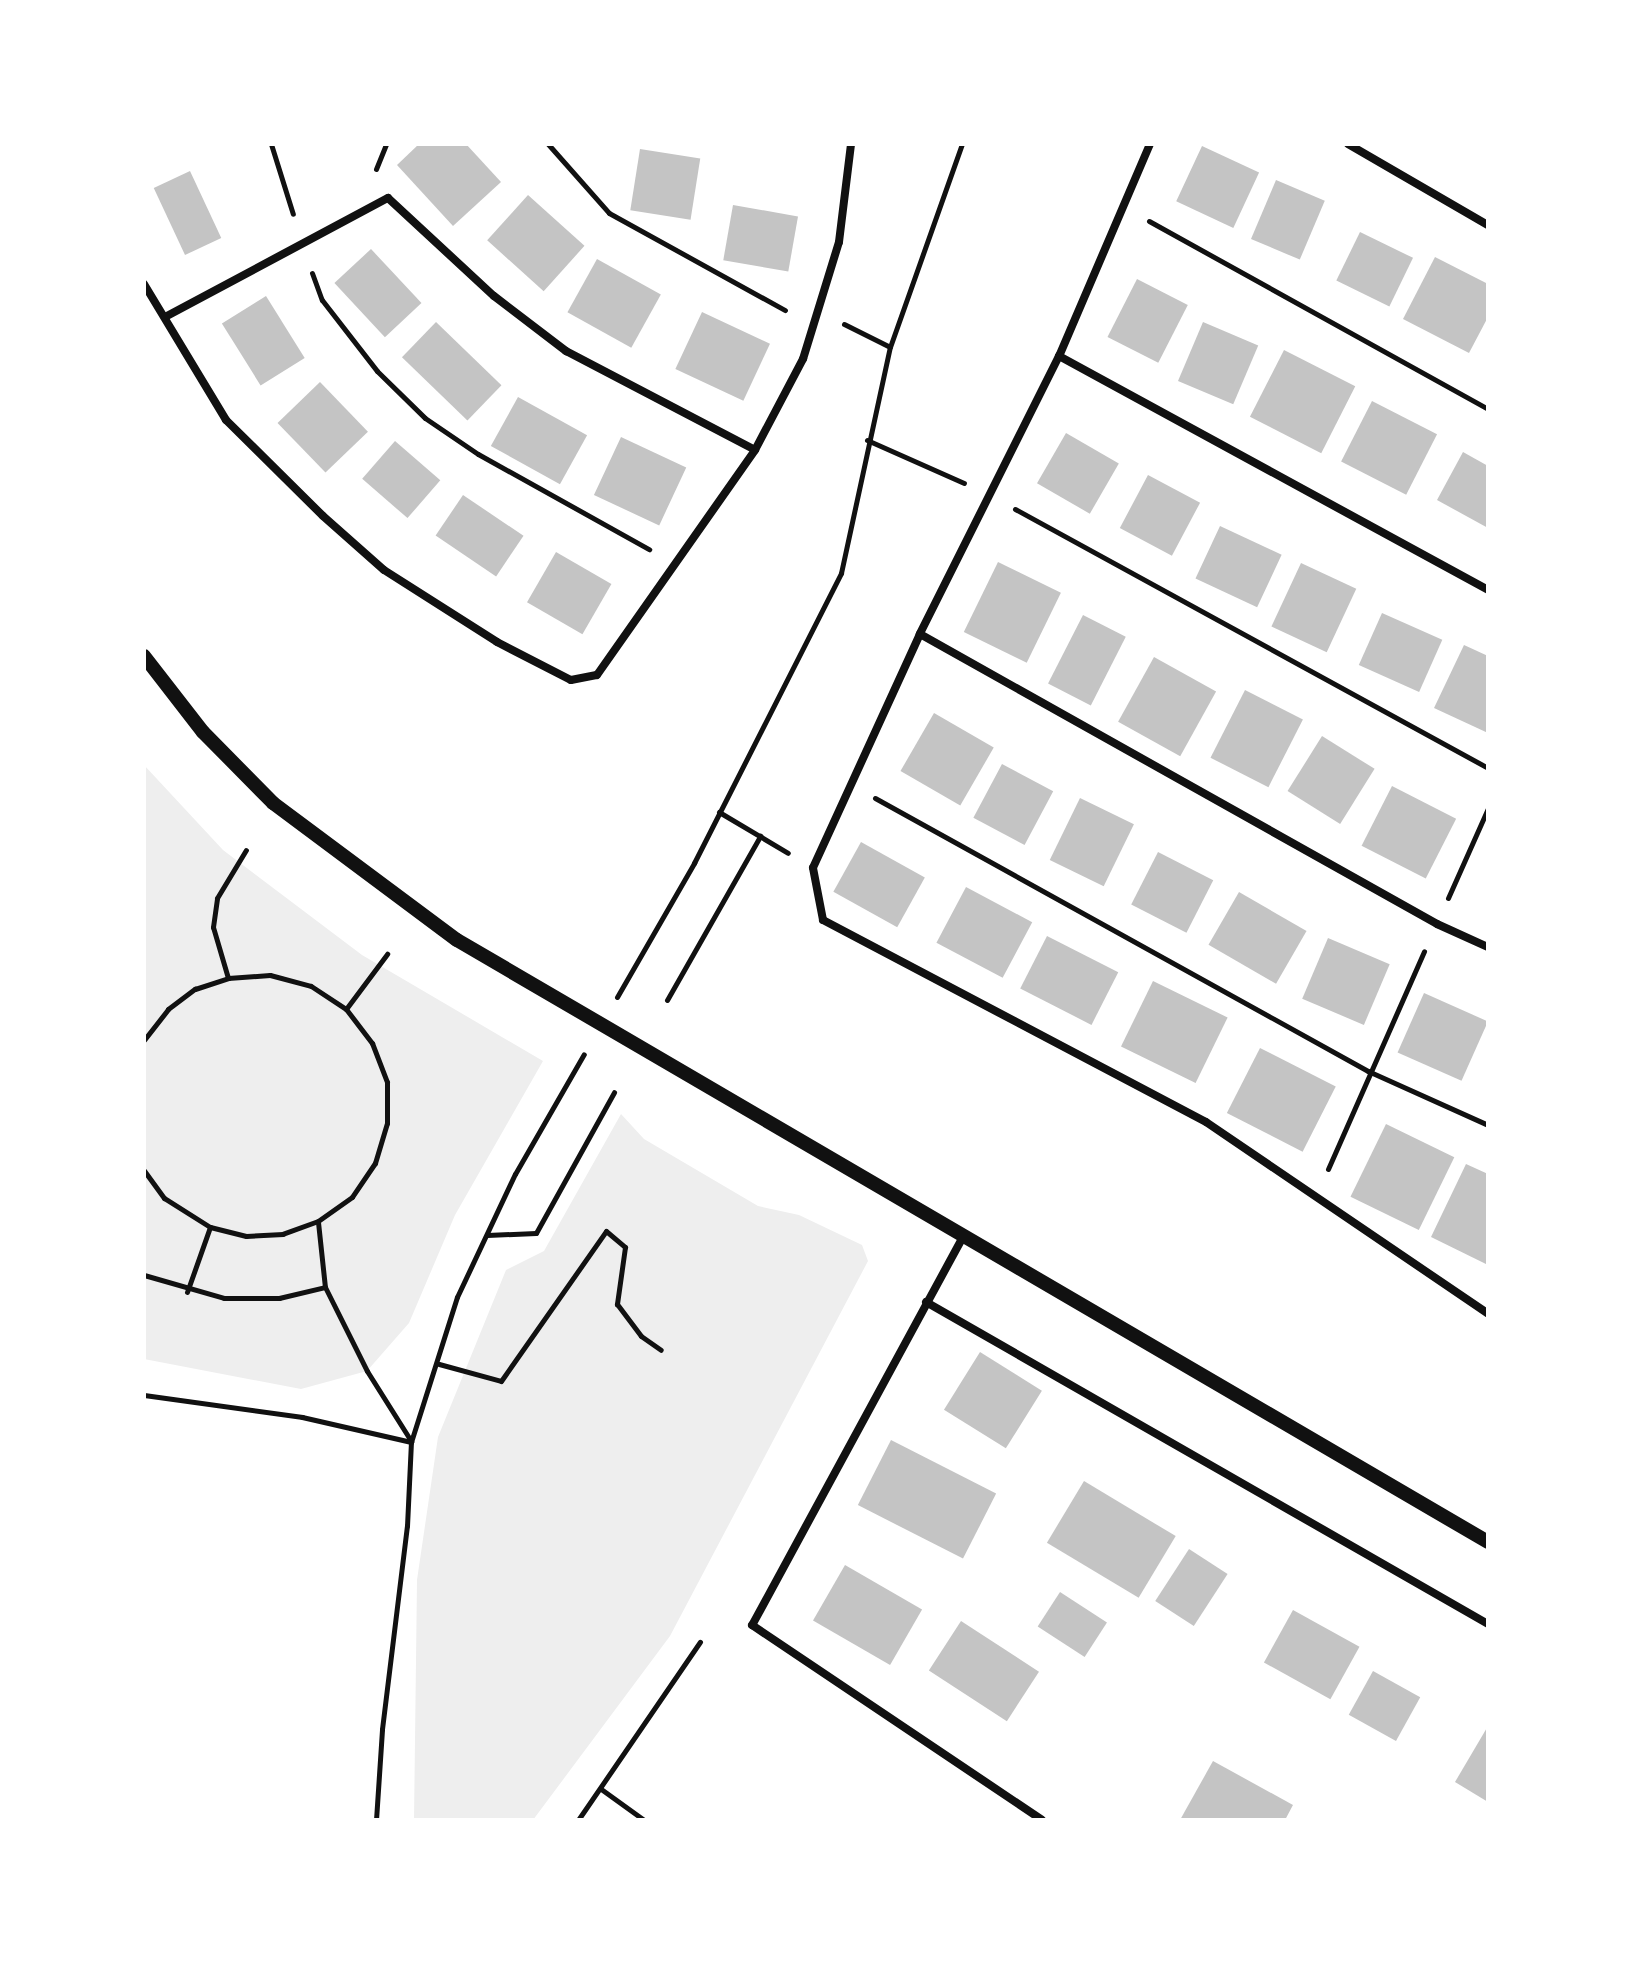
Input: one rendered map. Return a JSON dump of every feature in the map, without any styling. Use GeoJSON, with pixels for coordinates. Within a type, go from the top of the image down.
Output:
{"type":"FeatureCollection","features":[{"type":"Feature","properties":{"kind":"street"},"geometry":{"type":"LineString","coordinates":[[144,284],[226,420],[323,516],[384,570],[497,642],[571,680],[597,675],[755,450],[803,359],[839,242],[851,144]]}},
{"type":"Feature","properties":{"kind":"street"},"geometry":{"type":"LineString","coordinates":[[1150,144],[1059,356],[920,634],[813,868],[823,920],[1206,1122],[1488,1314]]}},
{"type":"Feature","properties":{"kind":"street"},"geometry":{"type":"LineString","coordinates":[[1348,144],[1488,225]]}},
{"type":"Feature","properties":{"kind":"street"},"geometry":{"type":"LineString","coordinates":[[165,317],[388,198],[494,296],[566,351],[755,450]]}},
{"type":"Feature","properties":{"kind":"street"},"geometry":{"type":"LineString","coordinates":[[1059,356],[1488,590]]}},
{"type":"Feature","properties":{"kind":"street"},"geometry":{"type":"LineString","coordinates":[[920,634],[1437,924],[1488,947]]}},
{"type":"Feature","properties":{"kind":"street"},"geometry":{"type":"LineString","coordinates":[[144,656],[203,732],[273,803],[417,913],[1488,1542]]}},
{"type":"Feature","properties":{"kind":"street"},"geometry":{"type":"LineString","coordinates":[[964,1235],[752,1625],[1042,1820]]}},
{"type":"Feature","properties":{"kind":"street"},"geometry":{"type":"LineString","coordinates":[[926,1302],[1488,1624]]}},
{"type":"Feature","properties":{"kind":"path"},"geometry":{"type":"LineString","coordinates":[[271,144],[322,300],[377,371],[425,418],[478,454],[674,563]]}},
{"type":"Feature","properties":{"kind":"path"},"geometry":{"type":"LineString","coordinates":[[548,144],[609,213],[785,310],[819,312],[890,347]]}},
{"type":"Feature","properties":{"kind":"path"},"geometry":{"type":"LineString","coordinates":[[694,863],[841,573],[867,440],[890,347],[962,144]]}},
{"type":"Feature","properties":{"kind":"path"},"geometry":{"type":"LineString","coordinates":[[1125,208],[1488,409]]}},
{"type":"Feature","properties":{"kind":"path"},"geometry":{"type":"LineString","coordinates":[[867,440],[990,495],[1488,768]]}},
{"type":"Feature","properties":{"kind":"path"},"geometry":{"type":"LineString","coordinates":[[850,784],[1368,1071],[1488,1125]]}},
{"type":"Feature","properties":{"kind":"path"},"geometry":{"type":"LineString","coordinates":[[1316,1196],[1368,1071],[1488,808]]}},
{"type":"Feature","properties":{"kind":"path"},"geometry":{"type":"LineString","coordinates":[[719,812],[813,868]]}},
{"type":"Feature","properties":{"kind":"path"},"geometry":{"type":"LineString","coordinates":[[667,1000],[760,836]]}},
{"type":"Feature","properties":{"kind":"path"},"geometry":{"type":"LineString","coordinates":[[228,978],[213,927],[217,898],[246,850]]}},
{"type":"Feature","properties":{"kind":"path"},"geometry":{"type":"LineString","coordinates":[[346,1009],[387,954]]}},
{"type":"Feature","properties":{"kind":"path"},"geometry":{"type":"LineString","coordinates":[[144,1170],[146,1179],[185,1215],[210,1227],[246,1236],[283,1234],[318,1221],[352,1197],[375,1163],[387,1123],[387,1082],[372,1043],[346,1009],[311,986],[270,975],[228,978],[195,989],[168,1009],[145,1037]]}},
{"type":"Feature","properties":{"kind":"path"},"geometry":{"type":"LineString","coordinates":[[487,1235],[536,1233],[614,1092]]}},
{"type":"Feature","properties":{"kind":"path"},"geometry":{"type":"LineString","coordinates":[[376,1820],[382,1729],[407,1526],[411,1442],[439,1364],[457,1297],[515,1174]]}},
{"type":"Feature","properties":{"kind":"path"},"geometry":{"type":"LineString","coordinates":[[318,1221],[325,1287],[367,1371],[411,1442]]}},
{"type":"Feature","properties":{"kind":"path"},"geometry":{"type":"LineString","coordinates":[[187,1292],[210,1227]]}},
{"type":"Feature","properties":{"kind":"path"},"geometry":{"type":"LineString","coordinates":[[439,1364],[501,1381],[606,1231],[625,1247],[617,1304],[641,1336],[661,1350]]}},
{"type":"Feature","properties":{"kind":"path"},"geometry":{"type":"LineString","coordinates":[[144,1275],[187,1292],[279,1298],[325,1287]]}},
{"type":"Feature","properties":{"kind":"path"},"geometry":{"type":"LineString","coordinates":[[144,1395],[302,1417],[411,1442]]}},
{"type":"Feature","properties":{"kind":"path"},"geometry":{"type":"LineString","coordinates":[[578,1820],[700,1642]]}},
{"type":"Feature","properties":{"kind":"path"},"geometry":{"type":"LineString","coordinates":[[601,1789],[644,1820]]}},
{"type":"Feature","properties":{"kind":"shaded area"},"geometry":{"type":"Polygon","coordinates":[[[144,765],[223,850],[362,955],[543,1061],[455,1215],[409,1323],[367,1371],[301,1389],[144,1359],[144,765]]]}},
{"type":"Feature","properties":{"kind":"shaded area"},"geometry":{"type":"Polygon","coordinates":[[[621,1114],[644,1139],[758,1206],[799,1215],[862,1245],[868,1261],[670,1636],[533,1820],[414,1820],[417,1580],[438,1437],[506,1270],[544,1251],[621,1114]]]}},
{"type":"Feature","properties":{"kind":"building"},"geometry":{"type":"Polygon","coordinates":[[[419,144],[466,144],[501,182],[453,226],[397,165],[419,144]]]}},
{"type":"Feature","properties":{"kind":"building"},"geometry":{"type":"Polygon","coordinates":[[[1202,146],[1259,173],[1233,228],[1176,201],[1202,146]]]}},
{"type":"Feature","properties":{"kind":"building"},"geometry":{"type":"Polygon","coordinates":[[[640,149],[700,159],[691,220],[630,210],[640,149]]]}},
{"type":"Feature","properties":{"kind":"building"},"geometry":{"type":"Polygon","coordinates":[[[190,171],[221,238],[185,255],[154,188],[190,171]]]}},
{"type":"Feature","properties":{"kind":"building"},"geometry":{"type":"Polygon","coordinates":[[[1276,180],[1325,201],[1300,260],[1251,239],[1276,180]]]}},
{"type":"Feature","properties":{"kind":"building"},"geometry":{"type":"Polygon","coordinates":[[[528,195],[584,246],[544,291],[487,240],[528,195]]]}},
{"type":"Feature","properties":{"kind":"building"},"geometry":{"type":"Polygon","coordinates":[[[733,205],[798,216],[788,272],[723,260],[733,205]]]}},
{"type":"Feature","properties":{"kind":"building"},"geometry":{"type":"Polygon","coordinates":[[[1360,232],[1413,258],[1389,306],[1336,281],[1360,232]]]}},
{"type":"Feature","properties":{"kind":"building"},"geometry":{"type":"Polygon","coordinates":[[[371,249],[421,303],[385,337],[334,283],[371,249]]]}},
{"type":"Feature","properties":{"kind":"building"},"geometry":{"type":"Polygon","coordinates":[[[1435,257],[1488,284],[1488,317],[1469,353],[1403,319],[1435,257]]]}},
{"type":"Feature","properties":{"kind":"building"},"geometry":{"type":"Polygon","coordinates":[[[597,259],[661,294],[631,348],[567,312],[597,259]]]}},
{"type":"Feature","properties":{"kind":"building"},"geometry":{"type":"Polygon","coordinates":[[[1137,279],[1188,305],[1158,363],[1107,337],[1137,279]]]}},
{"type":"Feature","properties":{"kind":"building"},"geometry":{"type":"Polygon","coordinates":[[[266,296],[305,358],[261,385],[222,324],[266,296]]]}},
{"type":"Feature","properties":{"kind":"building"},"geometry":{"type":"Polygon","coordinates":[[[702,312],[770,344],[743,401],[675,369],[702,312]]]}},
{"type":"Feature","properties":{"kind":"building"},"geometry":{"type":"Polygon","coordinates":[[[436,322],[501,385],[467,420],[402,357],[436,322]]]}},
{"type":"Feature","properties":{"kind":"building"},"geometry":{"type":"Polygon","coordinates":[[[1203,322],[1258,345],[1233,404],[1178,381],[1203,322]]]}},
{"type":"Feature","properties":{"kind":"building"},"geometry":{"type":"Polygon","coordinates":[[[1284,350],[1355,386],[1321,453],[1250,417],[1284,350]]]}},
{"type":"Feature","properties":{"kind":"building"},"geometry":{"type":"Polygon","coordinates":[[[320,382],[368,432],[325,473],[278,423],[320,382]]]}},
{"type":"Feature","properties":{"kind":"building"},"geometry":{"type":"Polygon","coordinates":[[[518,397],[587,435],[560,484],[491,446],[518,397]]]}},
{"type":"Feature","properties":{"kind":"building"},"geometry":{"type":"Polygon","coordinates":[[[1372,401],[1437,434],[1406,495],[1341,462],[1372,401]]]}},
{"type":"Feature","properties":{"kind":"building"},"geometry":{"type":"Polygon","coordinates":[[[1066,433],[1119,463],[1090,514],[1037,483],[1066,433]]]}},
{"type":"Feature","properties":{"kind":"building"},"geometry":{"type":"Polygon","coordinates":[[[621,437],[686,467],[659,525],[594,495],[621,437]]]}},
{"type":"Feature","properties":{"kind":"building"},"geometry":{"type":"Polygon","coordinates":[[[395,441],[440,480],[407,518],[362,479],[395,441]]]}},
{"type":"Feature","properties":{"kind":"building"},"geometry":{"type":"Polygon","coordinates":[[[1463,452],[1488,466],[1488,528],[1437,500],[1463,452]]]}},
{"type":"Feature","properties":{"kind":"building"},"geometry":{"type":"Polygon","coordinates":[[[1148,475],[1200,503],[1172,556],[1120,528],[1148,475]]]}},
{"type":"Feature","properties":{"kind":"building"},"geometry":{"type":"Polygon","coordinates":[[[463,495],[524,536],[496,576],[436,536],[463,495]]]}},
{"type":"Feature","properties":{"kind":"building"},"geometry":{"type":"Polygon","coordinates":[[[1220,526],[1282,555],[1257,607],[1195,579],[1220,526]]]}},
{"type":"Feature","properties":{"kind":"building"},"geometry":{"type":"Polygon","coordinates":[[[556,552],[611,584],[582,634],[527,602],[556,552]]]}},
{"type":"Feature","properties":{"kind":"building"},"geometry":{"type":"Polygon","coordinates":[[[998,562],[1061,593],[1027,663],[964,632],[998,562]]]}},
{"type":"Feature","properties":{"kind":"building"},"geometry":{"type":"Polygon","coordinates":[[[1301,563],[1356,589],[1327,652],[1271,626],[1301,563]]]}},
{"type":"Feature","properties":{"kind":"building"},"geometry":{"type":"Polygon","coordinates":[[[1382,613],[1442,640],[1419,692],[1359,665],[1382,613]]]}},
{"type":"Feature","properties":{"kind":"building"},"geometry":{"type":"Polygon","coordinates":[[[1083,615],[1126,637],[1091,705],[1048,684],[1083,615]]]}},
{"type":"Feature","properties":{"kind":"building"},"geometry":{"type":"Polygon","coordinates":[[[1464,645],[1488,656],[1488,733],[1434,708],[1464,645]]]}},
{"type":"Feature","properties":{"kind":"building"},"geometry":{"type":"Polygon","coordinates":[[[1154,657],[1216,691],[1180,756],[1118,722],[1154,657]]]}},
{"type":"Feature","properties":{"kind":"building"},"geometry":{"type":"Polygon","coordinates":[[[1245,690],[1303,720],[1268,787],[1210,758],[1245,690]]]}},
{"type":"Feature","properties":{"kind":"building"},"geometry":{"type":"Polygon","coordinates":[[[934,713],[994,748],[960,806],[900,771],[934,713]]]}},
{"type":"Feature","properties":{"kind":"building"},"geometry":{"type":"Polygon","coordinates":[[[1322,736],[1375,769],[1340,824],[1288,791],[1322,736]]]}},
{"type":"Feature","properties":{"kind":"building"},"geometry":{"type":"Polygon","coordinates":[[[1002,764],[1053,791],[1025,845],[973,818],[1002,764]]]}},
{"type":"Feature","properties":{"kind":"building"},"geometry":{"type":"Polygon","coordinates":[[[1392,786],[1456,819],[1426,878],[1362,846],[1392,786]]]}},
{"type":"Feature","properties":{"kind":"building"},"geometry":{"type":"Polygon","coordinates":[[[1080,798],[1134,824],[1104,886],[1050,860],[1080,798]]]}},
{"type":"Feature","properties":{"kind":"building"},"geometry":{"type":"Polygon","coordinates":[[[861,842],[925,877],[897,927],[833,892],[861,842]]]}},
{"type":"Feature","properties":{"kind":"building"},"geometry":{"type":"Polygon","coordinates":[[[1158,852],[1213,880],[1186,933],[1131,905],[1158,852]]]}},
{"type":"Feature","properties":{"kind":"building"},"geometry":{"type":"Polygon","coordinates":[[[966,887],[1032,922],[1003,978],[936,943],[966,887]]]}},
{"type":"Feature","properties":{"kind":"building"},"geometry":{"type":"Polygon","coordinates":[[[1239,892],[1307,931],[1276,984],[1208,945],[1239,892]]]}},
{"type":"Feature","properties":{"kind":"building"},"geometry":{"type":"Polygon","coordinates":[[[1047,936],[1118,972],[1091,1025],[1020,989],[1047,936]]]}},
{"type":"Feature","properties":{"kind":"building"},"geometry":{"type":"Polygon","coordinates":[[[1328,938],[1390,964],[1364,1025],[1302,999],[1328,938]]]}},
{"type":"Feature","properties":{"kind":"building"},"geometry":{"type":"Polygon","coordinates":[[[1153,981],[1228,1017],[1196,1083],[1121,1047],[1153,981]]]}},
{"type":"Feature","properties":{"kind":"building"},"geometry":{"type":"Polygon","coordinates":[[[1424,993],[1488,1021],[1462,1081],[1398,1052],[1424,993]]]}},
{"type":"Feature","properties":{"kind":"building"},"geometry":{"type":"Polygon","coordinates":[[[1260,1048],[1336,1087],[1303,1152],[1227,1113],[1260,1048]]]}},
{"type":"Feature","properties":{"kind":"building"},"geometry":{"type":"Polygon","coordinates":[[[1386,1124],[1454,1157],[1419,1230],[1350,1197],[1386,1124]]]}},
{"type":"Feature","properties":{"kind":"building"},"geometry":{"type":"Polygon","coordinates":[[[1466,1164],[1488,1174],[1488,1265],[1431,1237],[1466,1164]]]}},
{"type":"Feature","properties":{"kind":"building"},"geometry":{"type":"Polygon","coordinates":[[[980,1352],[1042,1391],[1006,1448],[944,1410],[980,1352]]]}},
{"type":"Feature","properties":{"kind":"building"},"geometry":{"type":"Polygon","coordinates":[[[891,1440],[996,1494],[963,1559],[858,1505],[891,1440]]]}},
{"type":"Feature","properties":{"kind":"building"},"geometry":{"type":"Polygon","coordinates":[[[1084,1481],[1176,1536],[1139,1598],[1047,1543],[1084,1481]]]}},
{"type":"Feature","properties":{"kind":"building"},"geometry":{"type":"Polygon","coordinates":[[[1189,1549],[1228,1574],[1194,1626],[1155,1601],[1189,1549]]]}},
{"type":"Feature","properties":{"kind":"building"},"geometry":{"type":"Polygon","coordinates":[[[845,1565],[922,1610],[890,1665],[813,1620],[845,1565]]]}},
{"type":"Feature","properties":{"kind":"building"},"geometry":{"type":"Polygon","coordinates":[[[1060,1592],[1107,1622],[1085,1657],[1038,1626],[1060,1592]]]}},
{"type":"Feature","properties":{"kind":"building"},"geometry":{"type":"Polygon","coordinates":[[[1293,1610],[1359,1647],[1330,1699],[1264,1662],[1293,1610]]]}},
{"type":"Feature","properties":{"kind":"building"},"geometry":{"type":"Polygon","coordinates":[[[961,1621],[1039,1672],[1007,1721],[929,1670],[961,1621]]]}},
{"type":"Feature","properties":{"kind":"building"},"geometry":{"type":"Polygon","coordinates":[[[1373,1671],[1420,1697],[1396,1741],[1349,1715],[1373,1671]]]}},
{"type":"Feature","properties":{"kind":"building"},"geometry":{"type":"Polygon","coordinates":[[[1488,1726],[1488,1802],[1455,1782],[1488,1726]]]}},
{"type":"Feature","properties":{"kind":"building"},"geometry":{"type":"Polygon","coordinates":[[[1213,1761],[1293,1805],[1285,1820],[1180,1820],[1213,1761]]]}}]}
